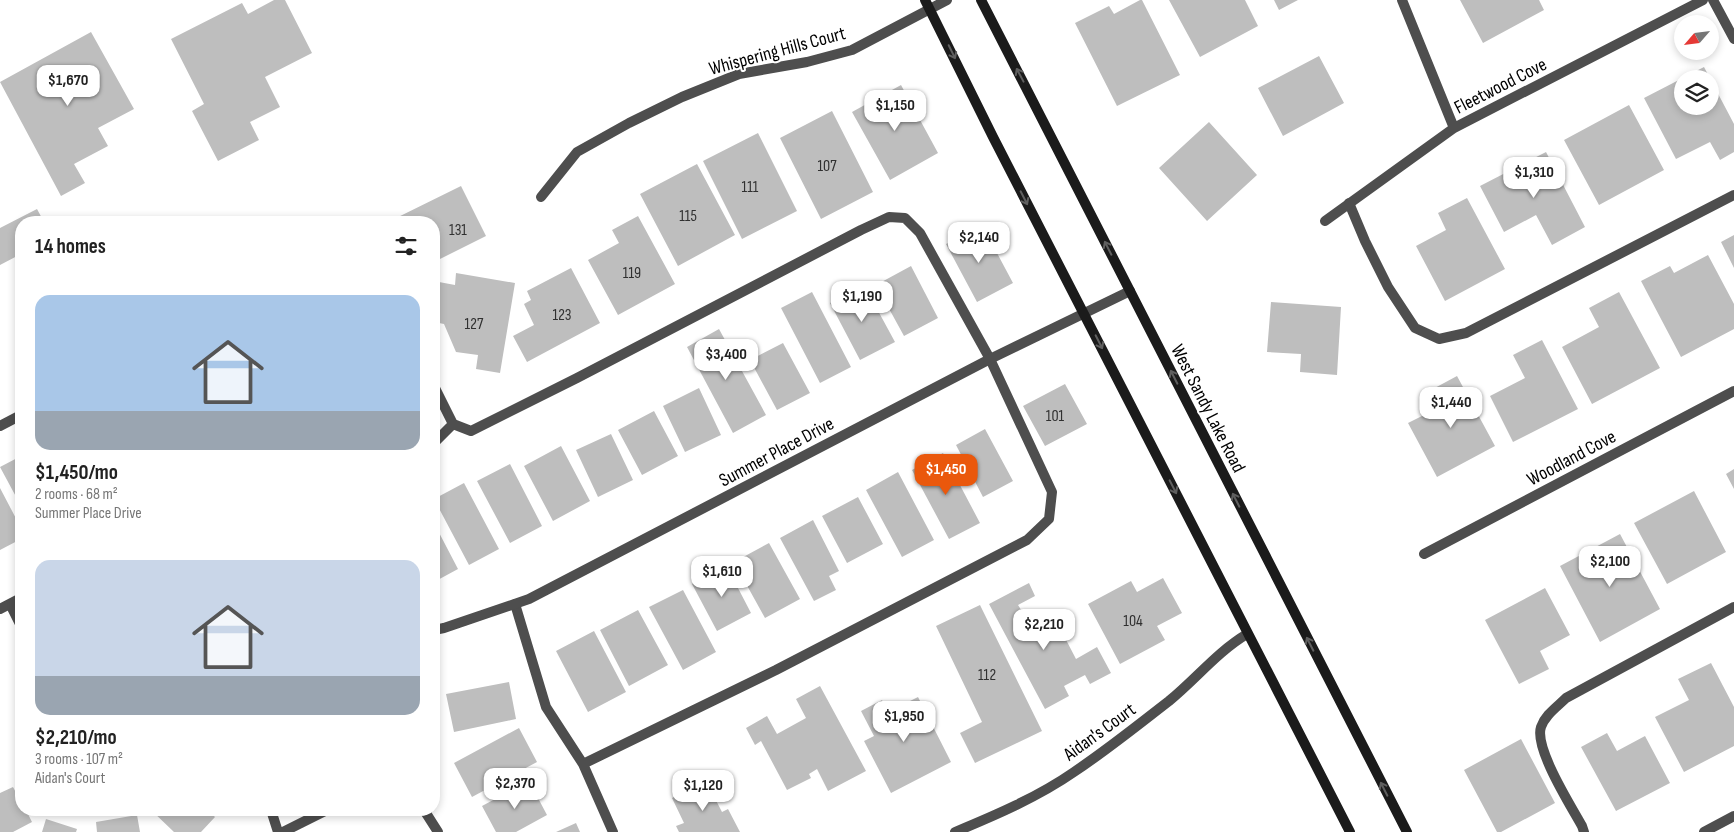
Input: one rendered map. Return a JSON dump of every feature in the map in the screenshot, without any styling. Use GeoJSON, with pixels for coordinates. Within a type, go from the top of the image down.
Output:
{"type":"FeatureCollection","features":[{"type":"Feature","properties":{"kind":"main road","name":"West Sandy Lake Road"},"geometry":{"type":"LineString","coordinates":[[981,0],[1406,832]]}},
{"type":"Feature","properties":{"kind":"main road"},"geometry":{"type":"LineString","coordinates":[[928,4],[993,137],[1350,832]]}},
{"type":"Feature","properties":{"kind":"street","name":"Whispering Hills Court"},"geometry":{"type":"LineString","coordinates":[[542,197],[577,152],[629,122],[682,97],[739,74],[807,62],[852,50],[928,4],[947,0]]}},
{"type":"Feature","properties":{"kind":"street"},"geometry":{"type":"LineString","coordinates":[[1402,0],[1454,128]]}},
{"type":"Feature","properties":{"kind":"street","name":"Fleetwood Cove"},"geometry":{"type":"LineString","coordinates":[[1325,221],[1454,128],[1703,0]]}},
{"type":"Feature","properties":{"kind":"street"},"geometry":{"type":"LineString","coordinates":[[1713,0],[1734,39]]}},
{"type":"Feature","properties":{"kind":"street"},"geometry":{"type":"LineString","coordinates":[[1349,203],[1388,287],[1415,328],[1439,339],[1466,333],[1734,195]]}},
{"type":"Feature","properties":{"kind":"street"},"geometry":{"type":"LineString","coordinates":[[440,398],[453,424],[471,431],[889,217],[905,218],[920,234],[990,359],[1052,492],[1049,520],[1027,540],[776,670],[583,764]]}},
{"type":"Feature","properties":{"kind":"street","name":"Summer Place Drive"},"geometry":{"type":"LineString","coordinates":[[440,629],[529,599],[990,359],[1130,291]]}},
{"type":"Feature","properties":{"kind":"street","name":"Woodland Cove"},"geometry":{"type":"LineString","coordinates":[[1424,554],[1734,391]]}},
{"type":"Feature","properties":{"kind":"street"},"geometry":{"type":"LineString","coordinates":[[0,426],[15,419]]}},
{"type":"Feature","properties":{"kind":"street"},"geometry":{"type":"LineString","coordinates":[[440,437],[453,424]]}},
{"type":"Feature","properties":{"kind":"street"},"geometry":{"type":"LineString","coordinates":[[0,609],[15,601]]}},
{"type":"Feature","properties":{"kind":"street"},"geometry":{"type":"LineString","coordinates":[[10,604],[15,614]]}},
{"type":"Feature","properties":{"kind":"street"},"geometry":{"type":"LineString","coordinates":[[515,604],[546,707],[583,764],[613,832]]}},
{"type":"Feature","properties":{"kind":"street"},"geometry":{"type":"LineString","coordinates":[[1584,832],[1544,754],[1540,739],[1541,728],[1549,715],[1566,698],[1734,607]]}},
{"type":"Feature","properties":{"kind":"street","name":"Aidan's Court"},"geometry":{"type":"LineString","coordinates":[[955,832],[994,816],[1074,772],[1173,698],[1231,644],[1247,634]]}},
{"type":"Feature","properties":{"kind":"street"},"geometry":{"type":"LineString","coordinates":[[273,816],[278,832]]}},
{"type":"Feature","properties":{"kind":"street"},"geometry":{"type":"LineString","coordinates":[[283,832],[315,816]]}},
{"type":"Feature","properties":{"kind":"street"},"geometry":{"type":"LineString","coordinates":[[428,816],[438,832]]}},
{"type":"Feature","properties":{"kind":"street"},"geometry":{"type":"LineString","coordinates":[[1704,832],[1734,816]]}},
{"type":"Feature","properties":{"kind":"building"},"geometry":{"type":"Polygon","coordinates":[[[274,0],[285,0],[312,53],[265,77],[280,107],[250,122],[259,140],[218,161],[192,111],[204,104],[171,39],[242,3],[248,14],[274,0]]]}},
{"type":"Feature","properties":{"kind":"building"},"geometry":{"type":"Polygon","coordinates":[[[1142,0],[1180,75],[1117,106],[1075,23],[1109,6],[1114,14],[1142,0]]]}},
{"type":"Feature","properties":{"kind":"building"},"geometry":{"type":"Polygon","coordinates":[[[1169,0],[1245,0],[1258,26],[1200,57],[1169,0]]]}},
{"type":"Feature","properties":{"kind":"building"},"geometry":{"type":"Polygon","coordinates":[[[1274,0],[1298,0],[1279,10],[1274,0]]]}},
{"type":"Feature","properties":{"kind":"building"},"geometry":{"type":"Polygon","coordinates":[[[1460,0],[1539,0],[1544,10],[1483,43],[1460,0]]]}},
{"type":"Feature","properties":{"kind":"building"},"geometry":{"type":"Polygon","coordinates":[[[91,32],[134,109],[98,128],[108,146],[74,164],[85,183],[61,196],[0,82],[91,32]]]}},
{"type":"Feature","properties":{"kind":"building"},"geometry":{"type":"Polygon","coordinates":[[[1319,56],[1344,103],[1283,136],[1258,88],[1319,56]]]}},
{"type":"Feature","properties":{"kind":"building"},"geometry":{"type":"Polygon","coordinates":[[[1674,82],[1674,115],[1719,115],[1719,96],[1734,124],[1734,152],[1720,160],[1710,142],[1676,159],[1644,98],[1674,82]]]}},
{"type":"Feature","properties":{"kind":"building"},"geometry":{"type":"Polygon","coordinates":[[[901,85],[938,153],[890,180],[852,112],[901,85]]]}},
{"type":"Feature","properties":{"kind":"building"},"geometry":{"type":"Polygon","coordinates":[[[1629,105],[1664,170],[1599,205],[1564,140],[1629,105]]]}},
{"type":"Feature","properties":{"kind":"building"},"geometry":{"type":"Polygon","coordinates":[[[832,111],[873,192],[821,219],[780,138],[832,111]]]}},
{"type":"Feature","properties":{"kind":"building"},"geometry":{"type":"Polygon","coordinates":[[[1209,122],[1257,175],[1207,221],[1159,168],[1209,122]]]}},
{"type":"Feature","properties":{"kind":"building"},"geometry":{"type":"Polygon","coordinates":[[[758,133],[797,211],[742,239],[703,161],[758,133]]]}},
{"type":"Feature","properties":{"kind":"building"},"geometry":{"type":"Polygon","coordinates":[[[1546,152],[1585,227],[1552,245],[1536,215],[1504,232],[1480,186],[1546,152]]]}},
{"type":"Feature","properties":{"kind":"building"},"geometry":{"type":"Polygon","coordinates":[[[697,164],[735,235],[678,266],[640,194],[697,164]]]}},
{"type":"Feature","properties":{"kind":"building"},"geometry":{"type":"Polygon","coordinates":[[[461,186],[486,236],[440,259],[440,216],[400,216],[461,186]]]}},
{"type":"Feature","properties":{"kind":"building"},"geometry":{"type":"Polygon","coordinates":[[[1467,198],[1505,269],[1445,301],[1416,246],[1446,230],[1438,213],[1467,198]]]}},
{"type":"Feature","properties":{"kind":"building"},"geometry":{"type":"Polygon","coordinates":[[[37,209],[41,216],[23,216],[37,209]]]}},
{"type":"Feature","properties":{"kind":"building"},"geometry":{"type":"Polygon","coordinates":[[[638,216],[675,284],[618,315],[588,260],[619,243],[612,230],[638,216]]]}},
{"type":"Feature","properties":{"kind":"building"},"geometry":{"type":"Polygon","coordinates":[[[15,220],[15,257],[0,265],[0,228],[15,220]]]}},
{"type":"Feature","properties":{"kind":"building"},"geometry":{"type":"Polygon","coordinates":[[[982,225],[1013,283],[977,302],[946,244],[982,225]]]}},
{"type":"Feature","properties":{"kind":"building"},"geometry":{"type":"Polygon","coordinates":[[[1734,235],[1734,268],[1721,242],[1734,235]]]}},
{"type":"Feature","properties":{"kind":"building"},"geometry":{"type":"Polygon","coordinates":[[[1708,255],[1734,304],[1734,329],[1681,357],[1641,281],[1670,266],[1674,273],[1708,255]]]}},
{"type":"Feature","properties":{"kind":"building"},"geometry":{"type":"Polygon","coordinates":[[[911,266],[938,318],[904,336],[876,285],[911,266]]]}},
{"type":"Feature","properties":{"kind":"building"},"geometry":{"type":"Polygon","coordinates":[[[571,268],[600,323],[527,362],[513,336],[534,325],[524,304],[531,300],[527,291],[571,268]]]}},
{"type":"Feature","properties":{"kind":"building"},"geometry":{"type":"Polygon","coordinates":[[[456,273],[515,283],[500,373],[476,369],[478,355],[456,352],[444,324],[440,323],[440,282],[455,285],[456,273]]]}},
{"type":"Feature","properties":{"kind":"building"},"geometry":{"type":"Polygon","coordinates":[[[864,285],[895,342],[860,360],[830,303],[864,285]]]}},
{"type":"Feature","properties":{"kind":"building"},"geometry":{"type":"Polygon","coordinates":[[[812,292],[851,367],[820,383],[781,308],[812,292]]]}},
{"type":"Feature","properties":{"kind":"building"},"geometry":{"type":"Polygon","coordinates":[[[1619,292],[1660,368],[1592,404],[1562,347],[1599,327],[1589,308],[1619,292]]]}},
{"type":"Feature","properties":{"kind":"building"},"geometry":{"type":"Polygon","coordinates":[[[1271,302],[1341,307],[1337,375],[1300,372],[1301,354],[1267,352],[1271,302]]]}},
{"type":"Feature","properties":{"kind":"building"},"geometry":{"type":"Polygon","coordinates":[[[719,329],[766,415],[733,433],[687,347],[719,329]]]}},
{"type":"Feature","properties":{"kind":"building"},"geometry":{"type":"Polygon","coordinates":[[[1542,340],[1578,409],[1513,442],[1490,396],[1525,378],[1513,355],[1542,340]]]}},
{"type":"Feature","properties":{"kind":"building"},"geometry":{"type":"Polygon","coordinates":[[[783,343],[810,393],[777,410],[750,360],[783,343]]]}},
{"type":"Feature","properties":{"kind":"building"},"geometry":{"type":"Polygon","coordinates":[[[1457,376],[1495,446],[1437,477],[1408,423],[1440,407],[1431,390],[1457,376]]]}},
{"type":"Feature","properties":{"kind":"building"},"geometry":{"type":"Polygon","coordinates":[[[1065,384],[1087,424],[1045,446],[1023,406],[1065,384]]]}},
{"type":"Feature","properties":{"kind":"building"},"geometry":{"type":"Polygon","coordinates":[[[699,388],[721,435],[685,452],[663,406],[699,388]]]}},
{"type":"Feature","properties":{"kind":"building"},"geometry":{"type":"Polygon","coordinates":[[[654,411],[678,456],[642,475],[618,430],[654,411]]]}},
{"type":"Feature","properties":{"kind":"building"},"geometry":{"type":"Polygon","coordinates":[[[985,429],[1013,481],[983,497],[956,445],[985,429]]]}},
{"type":"Feature","properties":{"kind":"building"},"geometry":{"type":"Polygon","coordinates":[[[611,434],[633,480],[598,497],[576,450],[611,434]]]}},
{"type":"Feature","properties":{"kind":"building"},"geometry":{"type":"Polygon","coordinates":[[[561,446],[590,501],[553,521],[524,466],[561,446]]]}},
{"type":"Feature","properties":{"kind":"building"},"geometry":{"type":"Polygon","coordinates":[[[943,453],[980,523],[949,539],[912,470],[943,453]]]}},
{"type":"Feature","properties":{"kind":"building"},"geometry":{"type":"Polygon","coordinates":[[[15,459],[15,495],[0,467],[15,459]]]}},
{"type":"Feature","properties":{"kind":"building"},"geometry":{"type":"Polygon","coordinates":[[[510,464],[542,526],[510,543],[477,481],[510,464]]]}},
{"type":"Feature","properties":{"kind":"building"},"geometry":{"type":"Polygon","coordinates":[[[1734,469],[1734,489],[1726,474],[1734,469]]]}},
{"type":"Feature","properties":{"kind":"building"},"geometry":{"type":"Polygon","coordinates":[[[898,472],[934,540],[902,557],[866,490],[898,472]]]}},
{"type":"Feature","properties":{"kind":"building"},"geometry":{"type":"Polygon","coordinates":[[[464,483],[499,549],[469,565],[440,510],[440,496],[464,483]]]}},
{"type":"Feature","properties":{"kind":"building"},"geometry":{"type":"Polygon","coordinates":[[[0,488],[15,517],[15,542],[0,550],[0,488]]]}},
{"type":"Feature","properties":{"kind":"building"},"geometry":{"type":"Polygon","coordinates":[[[1694,491],[1726,552],[1667,584],[1634,523],[1694,491]]]}},
{"type":"Feature","properties":{"kind":"building"},"geometry":{"type":"Polygon","coordinates":[[[858,497],[883,544],[847,563],[822,516],[858,497]]]}},
{"type":"Feature","properties":{"kind":"building"},"geometry":{"type":"Polygon","coordinates":[[[813,520],[839,571],[829,576],[836,590],[814,601],[780,538],[813,520]]]}},
{"type":"Feature","properties":{"kind":"building"},"geometry":{"type":"Polygon","coordinates":[[[440,534],[458,569],[440,579],[440,534]]]}},
{"type":"Feature","properties":{"kind":"building"},"geometry":{"type":"Polygon","coordinates":[[[1620,534],[1660,609],[1600,642],[1560,566],[1620,534]]]}},
{"type":"Feature","properties":{"kind":"building"},"geometry":{"type":"Polygon","coordinates":[[[769,543],[800,599],[765,618],[734,562],[769,543]]]}},
{"type":"Feature","properties":{"kind":"building"},"geometry":{"type":"Polygon","coordinates":[[[726,565],[751,613],[717,631],[692,584],[726,565]]]}},
{"type":"Feature","properties":{"kind":"building"},"geometry":{"type":"Polygon","coordinates":[[[1163,578],[1182,613],[1157,626],[1165,640],[1120,664],[1088,604],[1131,581],[1137,592],[1163,578]]]}},
{"type":"Feature","properties":{"kind":"building"},"geometry":{"type":"Polygon","coordinates":[[[1029,583],[1035,596],[1018,605],[1025,616],[1029,614],[1045,644],[1063,634],[1076,659],[1097,647],[1111,673],[1090,684],[1085,675],[1064,686],[1069,696],[1045,709],[989,604],[1029,583]]]}},
{"type":"Feature","properties":{"kind":"building"},"geometry":{"type":"Polygon","coordinates":[[[1545,588],[1570,635],[1540,651],[1549,669],[1519,684],[1485,620],[1545,588]]]}},
{"type":"Feature","properties":{"kind":"building"},"geometry":{"type":"Polygon","coordinates":[[[683,590],[716,652],[683,670],[649,607],[683,590]]]}},
{"type":"Feature","properties":{"kind":"building"},"geometry":{"type":"Polygon","coordinates":[[[980,605],[1042,731],[975,763],[960,733],[982,722],[936,626],[980,605]]]}},
{"type":"Feature","properties":{"kind":"building"},"geometry":{"type":"Polygon","coordinates":[[[638,610],[668,665],[629,686],[600,630],[638,610]]]}},
{"type":"Feature","properties":{"kind":"building"},"geometry":{"type":"Polygon","coordinates":[[[594,631],[626,692],[588,712],[556,651],[594,631]]]}},
{"type":"Feature","properties":{"kind":"building"},"geometry":{"type":"Polygon","coordinates":[[[1711,663],[1734,707],[1734,746],[1684,772],[1655,717],[1689,700],[1678,679],[1711,663]]]}},
{"type":"Feature","properties":{"kind":"building"},"geometry":{"type":"Polygon","coordinates":[[[509,682],[516,719],[454,732],[446,694],[509,682]]]}},
{"type":"Feature","properties":{"kind":"building"},"geometry":{"type":"Polygon","coordinates":[[[820,686],[866,771],[828,791],[817,769],[809,774],[811,778],[787,790],[761,741],[755,745],[746,728],[767,716],[777,734],[806,718],[796,699],[820,686]]]}},
{"type":"Feature","properties":{"kind":"building"},"geometry":{"type":"Polygon","coordinates":[[[918,697],[951,762],[891,793],[864,741],[874,736],[861,711],[882,700],[888,712],[918,697]]]}},
{"type":"Feature","properties":{"kind":"building"},"geometry":{"type":"Polygon","coordinates":[[[519,728],[537,762],[472,797],[454,763],[519,728]]]}},
{"type":"Feature","properties":{"kind":"building"},"geometry":{"type":"Polygon","coordinates":[[[1607,733],[1617,751],[1645,736],[1670,783],[1616,811],[1581,747],[1607,733]]]}},
{"type":"Feature","properties":{"kind":"building"},"geometry":{"type":"Polygon","coordinates":[[[1521,739],[1555,803],[1501,832],[1497,832],[1464,770],[1521,739]]]}},
{"type":"Feature","properties":{"kind":"building"},"geometry":{"type":"Polygon","coordinates":[[[529,781],[547,815],[516,832],[496,832],[482,806],[529,781]]]}},
{"type":"Feature","properties":{"kind":"building"},"geometry":{"type":"Polygon","coordinates":[[[706,781],[722,812],[728,809],[740,832],[679,832],[676,826],[684,823],[672,798],[706,781]]]}},
{"type":"Feature","properties":{"kind":"building"},"geometry":{"type":"Polygon","coordinates":[[[13,787],[15,791],[15,816],[29,816],[32,822],[13,832],[0,832],[0,793],[13,787]]]}},
{"type":"Feature","properties":{"kind":"building"},"geometry":{"type":"Polygon","coordinates":[[[137,816],[140,832],[97,832],[96,822],[137,816]]]}},
{"type":"Feature","properties":{"kind":"building"},"geometry":{"type":"Polygon","coordinates":[[[157,816],[215,817],[201,832],[174,832],[157,816]]]}},
{"type":"Feature","properties":{"kind":"building"},"geometry":{"type":"Polygon","coordinates":[[[46,819],[77,829],[76,832],[42,832],[46,819]]]}},
{"type":"Feature","properties":{"kind":"building"},"geometry":{"type":"Polygon","coordinates":[[[576,823],[580,832],[556,832],[576,823]]]}}]}
